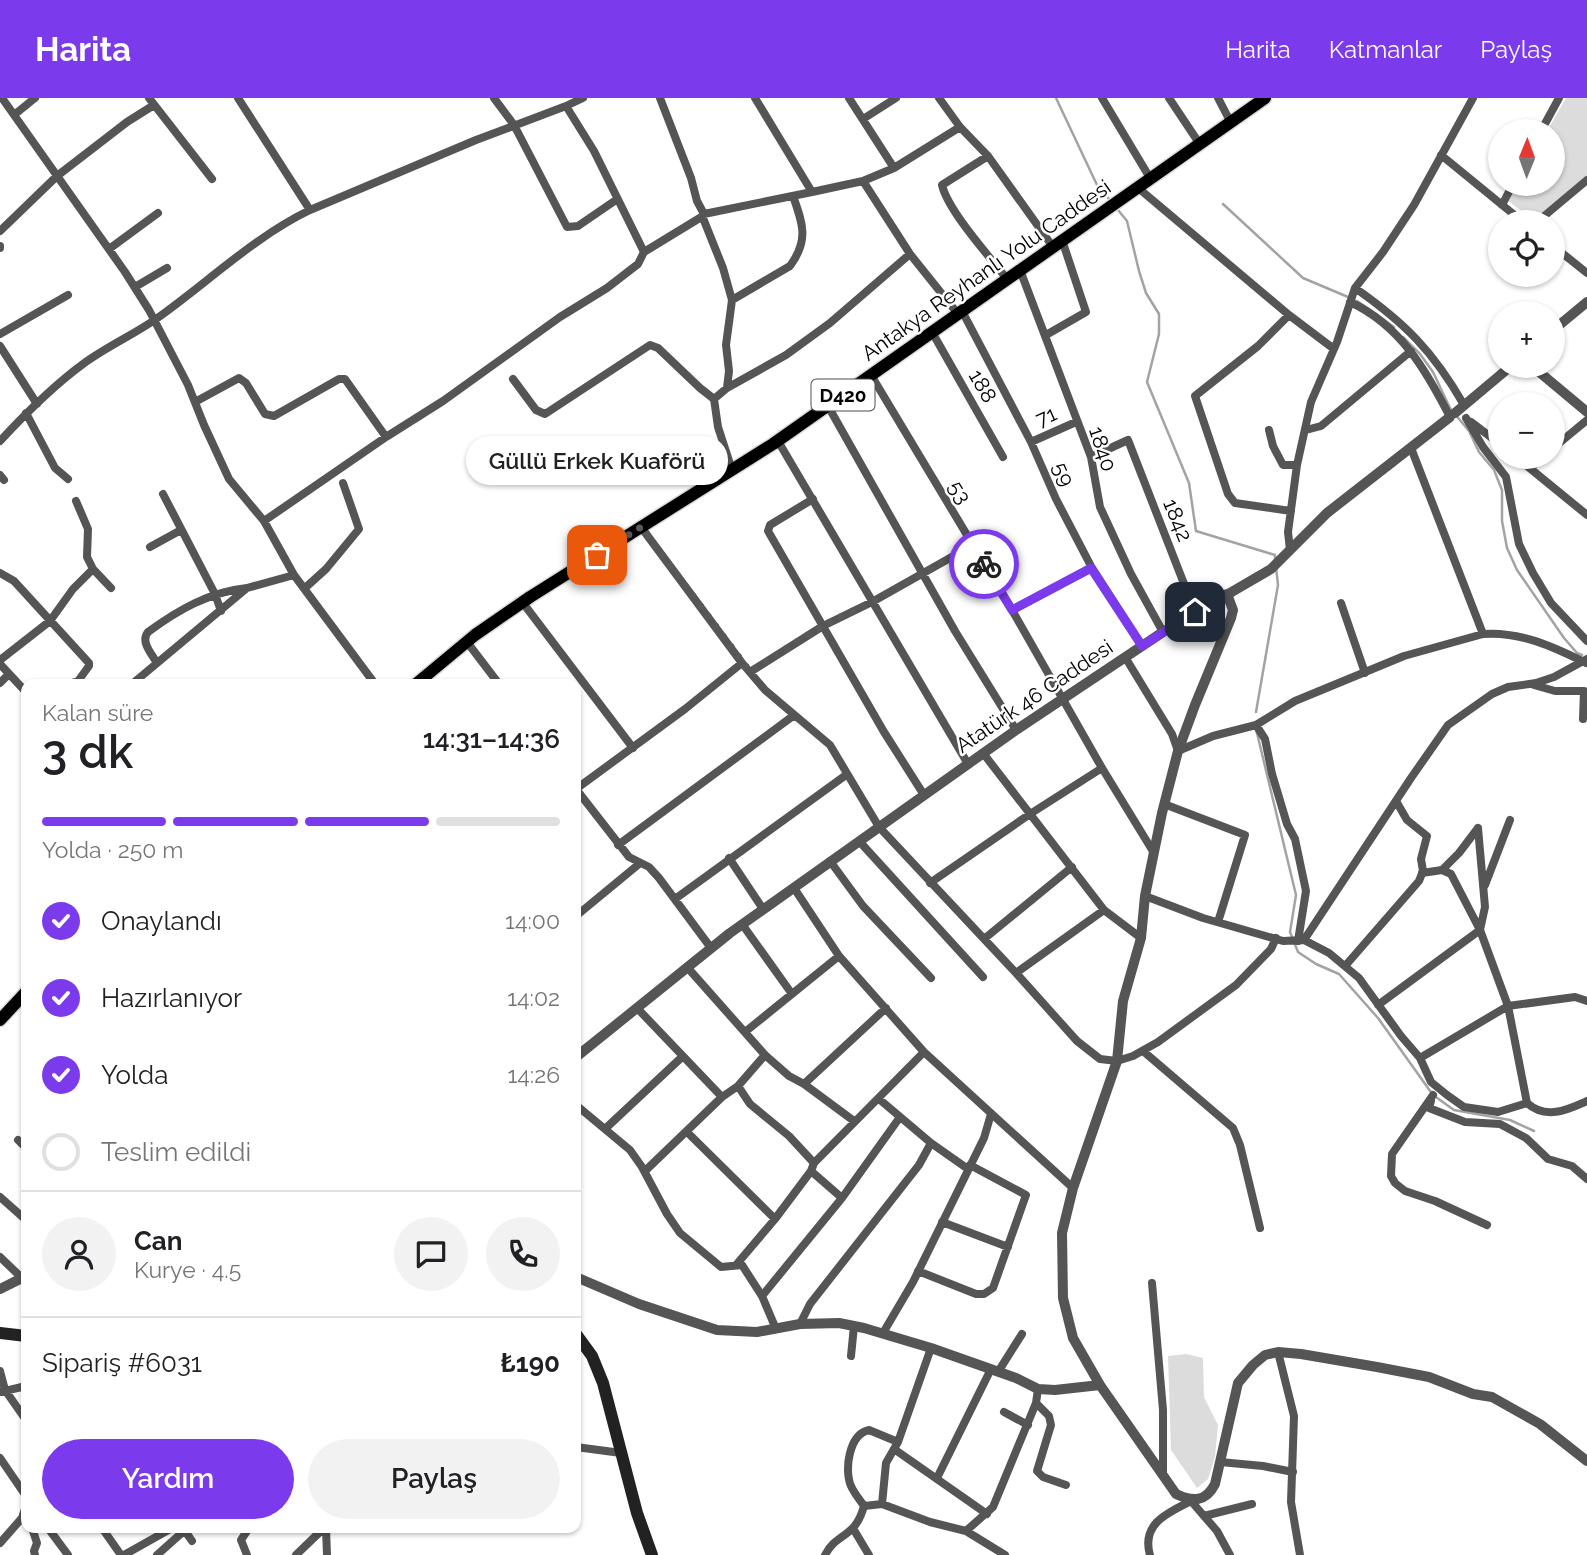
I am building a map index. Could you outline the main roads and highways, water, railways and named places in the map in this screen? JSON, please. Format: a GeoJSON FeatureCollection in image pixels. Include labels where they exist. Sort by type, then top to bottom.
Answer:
{"type":"FeatureCollection","features":[{"type":"Feature","properties":{"kind":"main road","name":"Antakya Reyhanlı Yolu Caddesi"},"geometry":{"type":"LineString","coordinates":[[422,679],[467,642],[523,603],[778,441],[1265,98]]}},
{"type":"Feature","properties":{"kind":"main road"},"geometry":{"type":"LineString","coordinates":[[0,1020],[21,997]]}},
{"type":"Feature","properties":{"kind":"main road"},"geometry":{"type":"LineString","coordinates":[[0,1333],[21,1335]]}},
{"type":"Feature","properties":{"kind":"main road"},"geometry":{"type":"LineString","coordinates":[[581,1341],[592,1356],[603,1383],[652,1555]]}},
{"type":"Feature","properties":{"kind":"waterway"},"geometry":{"type":"LineString","coordinates":[[1056,98],[1097,185],[1109,199]]}},
{"type":"Feature","properties":{"kind":"waterway"},"geometry":{"type":"LineString","coordinates":[[1223,204],[1303,278],[1348,297]]}},
{"type":"Feature","properties":{"kind":"waterway"},"geometry":{"type":"LineString","coordinates":[[1118,210],[1127,221],[1146,293],[1159,314],[1159,334],[1147,382],[1189,483],[1196,531],[1275,555],[1275,561]]}},
{"type":"Feature","properties":{"kind":"waterway"},"geometry":{"type":"LineString","coordinates":[[1357,301],[1394,327]]}},
{"type":"Feature","properties":{"kind":"waterway"},"geometry":{"type":"LineString","coordinates":[[1403,337],[1433,372],[1450,408],[1469,431],[1479,452],[1494,470],[1502,490],[1502,521],[1507,548],[1517,570],[1564,638],[1582,655]]}},
{"type":"Feature","properties":{"kind":"waterway"},"geometry":{"type":"LineString","coordinates":[[1256,712],[1278,585],[1276,567]]}},
{"type":"Feature","properties":{"kind":"waterway"},"geometry":{"type":"LineString","coordinates":[[1256,729],[1296,895],[1290,932],[1298,952],[1339,974],[1378,1018],[1433,1095],[1454,1110],[1510,1120],[1534,1131]]}},
{"type":"Feature","properties":{"kind":"place","name":"Güllü Erkek Kuaförü"},"geometry":{"type":"Point","coordinates":[597,555]}}]}
